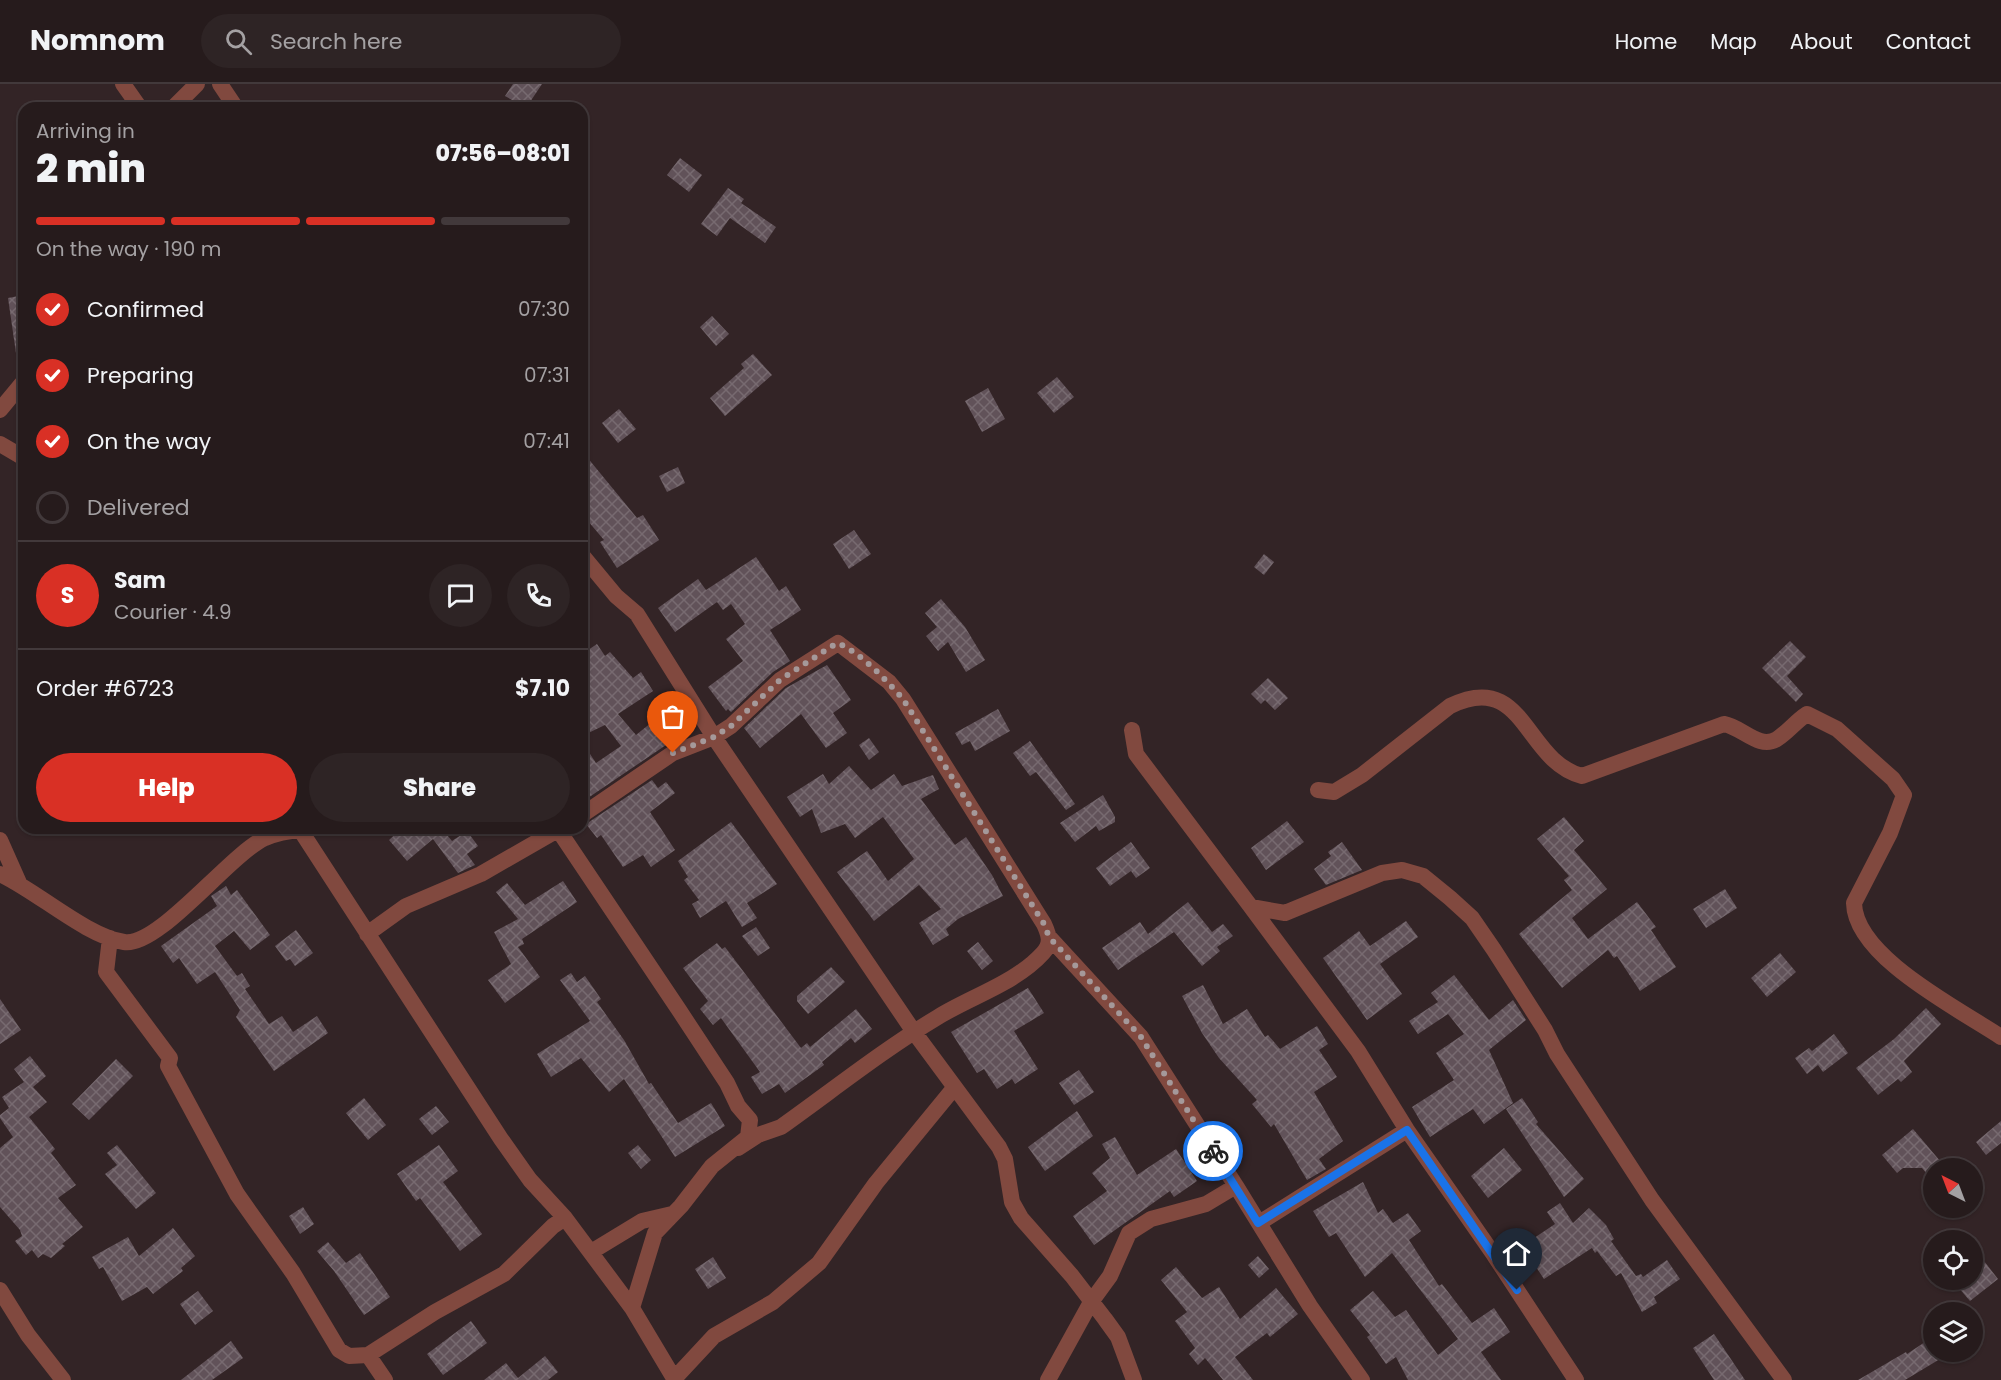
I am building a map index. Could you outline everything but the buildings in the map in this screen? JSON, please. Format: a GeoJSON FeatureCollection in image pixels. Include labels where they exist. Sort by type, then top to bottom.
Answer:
{"type":"FeatureCollection","features":[{"type":"Feature","properties":{"kind":"street"},"geometry":{"type":"LineString","coordinates":[[123,84],[136,102]]}},
{"type":"Feature","properties":{"kind":"street"},"geometry":{"type":"LineString","coordinates":[[179,102],[197,84]]}},
{"type":"Feature","properties":{"kind":"street"},"geometry":{"type":"LineString","coordinates":[[220,84],[232,102]]}},
{"type":"Feature","properties":{"kind":"street"},"geometry":{"type":"LineString","coordinates":[[0,410],[18,388]]}},
{"type":"Feature","properties":{"kind":"street"},"geometry":{"type":"LineString","coordinates":[[0,444],[18,454]]}},
{"type":"Feature","properties":{"kind":"street"},"geometry":{"type":"LineString","coordinates":[[588,562],[616,596],[637,614],[714,737],[914,1032],[1002,1153],[1012,1202],[1021,1218],[1072,1276],[1118,1337],[1134,1380]]}},
{"type":"Feature","properties":{"kind":"street"},"geometry":{"type":"LineString","coordinates":[[588,811],[673,753],[714,737],[731,726],[780,680],[832,646],[838,643],[843,645],[889,682],[903,699],[1044,924],[1049,937],[1141,1037],[1310,1306],[1362,1380]]}},
{"type":"Feature","properties":{"kind":"street"},"geometry":{"type":"LineString","coordinates":[[1318,790],[1334,792],[1362,775],[1450,706],[1466,699],[1485,696],[1509,706],[1548,755],[1568,772],[1582,776],[1724,724],[1734,726],[1760,742],[1768,742],[1777,739],[1807,714],[1837,729],[1893,779],[1904,795],[1890,833],[1854,903],[1855,916],[1861,929],[1878,951],[1902,972],[2001,1037]]}},
{"type":"Feature","properties":{"kind":"street"},"geometry":{"type":"LineString","coordinates":[[1132,730],[1136,754],[1358,1051],[1407,1130],[1494,1255],[1574,1379]]}},
{"type":"Feature","properties":{"kind":"street"},"geometry":{"type":"LineString","coordinates":[[0,874],[110,938],[125,943],[145,939],[246,850],[276,834]]}},
{"type":"Feature","properties":{"kind":"street"},"geometry":{"type":"LineString","coordinates":[[303,834],[524,1172],[566,1218],[632,1308],[674,1379],[714,1336],[773,1302],[819,1263],[839,1239],[870,1191],[954,1088]]}},
{"type":"Feature","properties":{"kind":"street"},"geometry":{"type":"LineString","coordinates":[[367,934],[406,906],[464,882],[550,834]]}},
{"type":"Feature","properties":{"kind":"street"},"geometry":{"type":"LineString","coordinates":[[562,834],[727,1083],[738,1106],[750,1120],[748,1137],[738,1148]]}},
{"type":"Feature","properties":{"kind":"street"},"geometry":{"type":"LineString","coordinates":[[0,840],[20,885]]}},
{"type":"Feature","properties":{"kind":"street"},"geometry":{"type":"LineString","coordinates":[[1251,907],[1285,913],[1382,873],[1402,870],[1422,876],[1450,898],[1472,918],[1652,1200],[1784,1380]]}},
{"type":"Feature","properties":{"kind":"street"},"geometry":{"type":"LineString","coordinates":[[632,1308],[655,1233],[712,1166],[758,1135],[781,1127],[914,1032],[1012,977],[1041,955],[1048,945],[1049,937]]}},
{"type":"Feature","properties":{"kind":"street"},"geometry":{"type":"LineString","coordinates":[[110,938],[106,972],[170,1058],[168,1066],[179,1089],[237,1194],[293,1273],[339,1350],[350,1356],[368,1355],[435,1312],[504,1274],[553,1226],[566,1218]]}},
{"type":"Feature","properties":{"kind":"street"},"geometry":{"type":"LineString","coordinates":[[1258,1223],[1407,1130]]}},
{"type":"Feature","properties":{"kind":"street"},"geometry":{"type":"LineString","coordinates":[[1048,1380],[1091,1302],[1110,1276],[1129,1233],[1151,1219],[1206,1204],[1236,1186]]}},
{"type":"Feature","properties":{"kind":"street"},"geometry":{"type":"LineString","coordinates":[[591,1252],[642,1221],[673,1213]]}},
{"type":"Feature","properties":{"kind":"street"},"geometry":{"type":"LineString","coordinates":[[0,1290],[28,1335],[63,1380]]}},
{"type":"Feature","properties":{"kind":"street"},"geometry":{"type":"LineString","coordinates":[[368,1355],[385,1380]]}},
{"type":"Feature","properties":{"kind":"way so far"},"geometry":{"type":"LineString","coordinates":[[673,753],[714,737],[731,726],[780,680],[832,646],[838,643],[843,645],[889,682],[903,699],[984,826],[1044,924],[1049,937],[1141,1037],[1213,1151]]}},
{"type":"Feature","properties":{"kind":"route"},"geometry":{"type":"LineString","coordinates":[[1213,1151],[1258,1223],[1407,1130],[1517,1290]]}}]}
